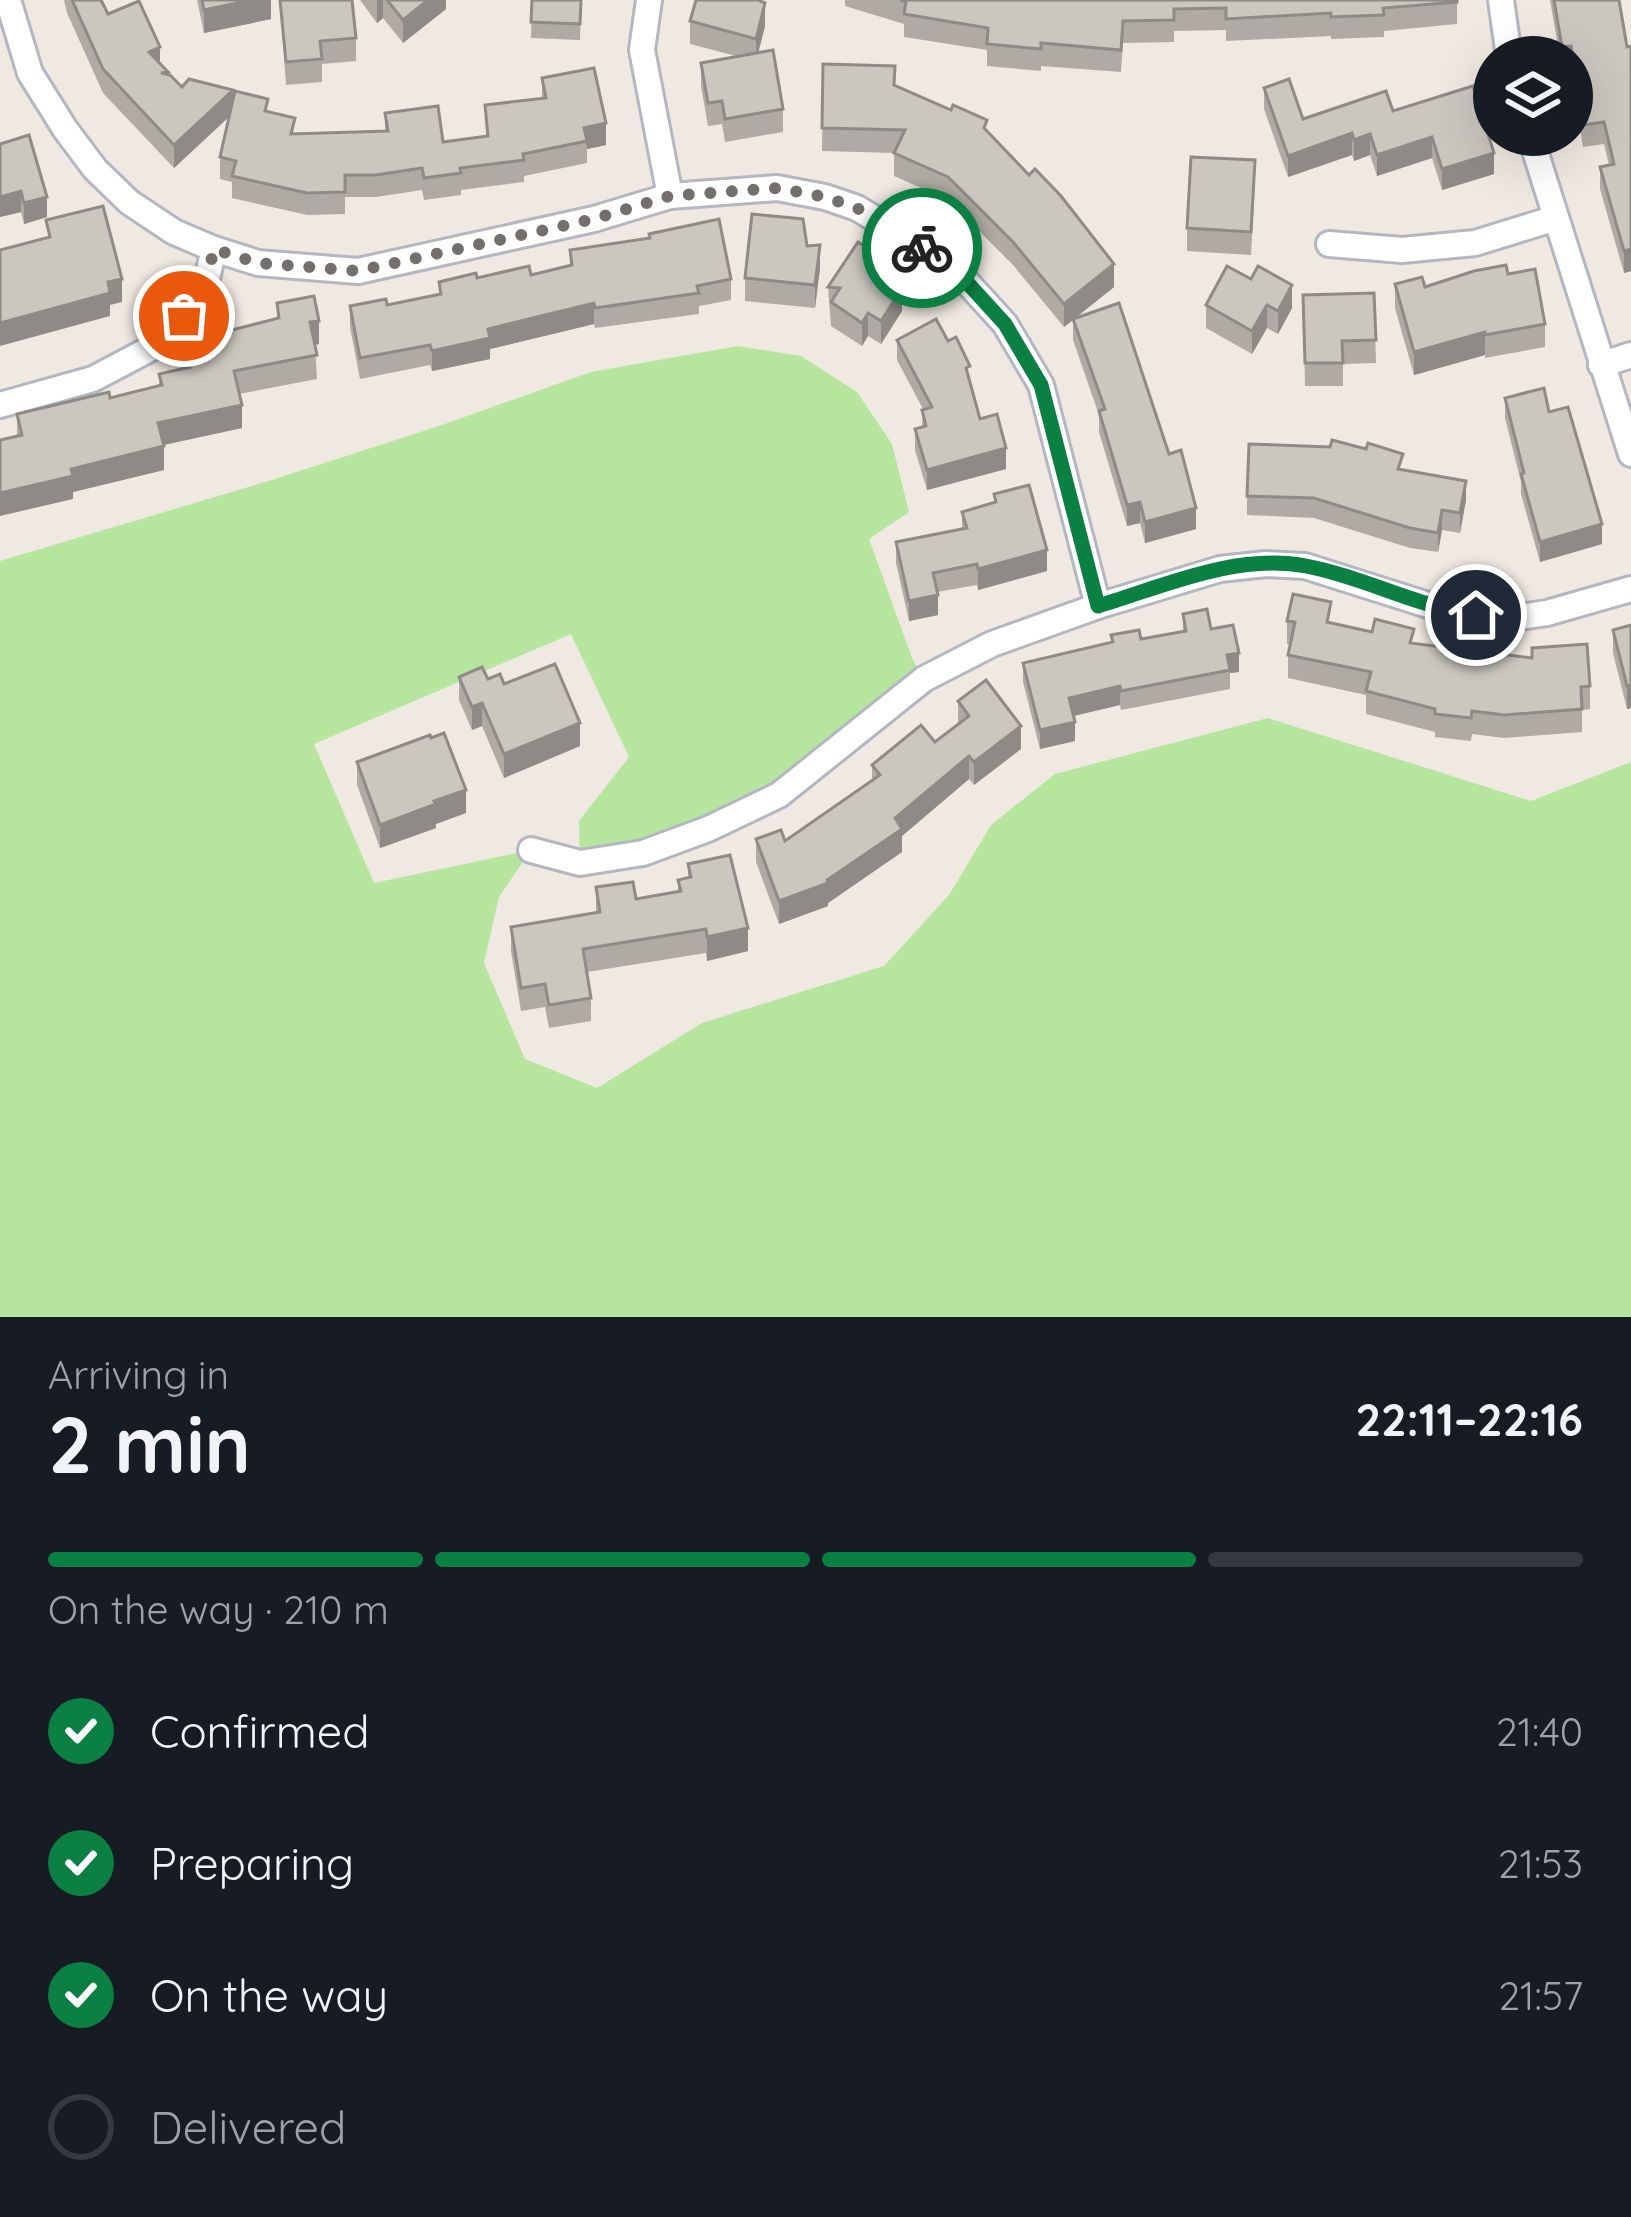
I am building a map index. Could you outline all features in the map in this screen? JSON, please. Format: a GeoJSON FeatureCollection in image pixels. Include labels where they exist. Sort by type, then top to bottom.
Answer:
{"type":"FeatureCollection","features":[{"type":"Feature","properties":{"kind":"street"},"geometry":{"type":"LineString","coordinates":[[8,0],[30,73],[95,170],[129,202],[174,232],[258,263],[358,271],[594,219],[670,196],[777,188],[857,208],[963,278],[1005,324],[1041,385],[1098,606]]}},
{"type":"Feature","properties":{"kind":"street"},"geometry":{"type":"LineString","coordinates":[[649,0],[641,50],[670,196]]}},
{"type":"Feature","properties":{"kind":"street"},"geometry":{"type":"LineString","coordinates":[[1501,0],[1506,36]]}},
{"type":"Feature","properties":{"kind":"street"},"geometry":{"type":"LineString","coordinates":[[1537,156],[1631,454]]}},
{"type":"Feature","properties":{"kind":"street"},"geometry":{"type":"LineString","coordinates":[[1330,244],[1402,250],[1475,243],[1556,218]]}},
{"type":"Feature","properties":{"kind":"street"},"geometry":{"type":"LineString","coordinates":[[0,405],[93,379],[165,341],[204,291],[214,249]]}},
{"type":"Feature","properties":{"kind":"street"},"geometry":{"type":"LineString","coordinates":[[1601,364],[1631,355]]}},
{"type":"Feature","properties":{"kind":"street"},"geometry":{"type":"LineString","coordinates":[[531,850],[580,863],[643,853],[708,830],[778,795],[924,679],[992,644],[1220,568],[1305,566],[1447,611],[1505,619],[1547,614],[1631,589]]}},
{"type":"Feature","properties":{"kind":"green space"},"geometry":{"type":"Polygon","coordinates":[[[738,346],[801,356],[857,392],[892,444],[909,512],[869,539],[924,679],[779,795],[580,863],[579,821],[629,757],[571,634],[314,744],[374,883],[531,850],[499,897],[484,963],[525,1059],[597,1088],[702,1023],[884,966],[949,895],[991,825],[1055,774],[1268,718],[1531,801],[1631,762],[1631,1317],[0,1317],[0,561],[275,479],[591,372],[738,346]]]}},
{"type":"Feature","properties":{"kind":"building"},"geometry":{"type":"Polygon","coordinates":[[[72,0],[101,0],[108,14],[139,1],[160,47],[149,52],[168,72],[161,73],[182,87],[189,79],[233,90],[174,145],[103,69],[72,0]]]}},
{"type":"Feature","properties":{"kind":"building"},"geometry":{"type":"Polygon","coordinates":[[[202,0],[251,0],[204,10],[202,0]]]}},
{"type":"Feature","properties":{"kind":"building"},"geometry":{"type":"Polygon","coordinates":[[[280,0],[352,0],[356,38],[320,41],[322,59],[286,62],[280,0]]]}},
{"type":"Feature","properties":{"kind":"building"},"geometry":{"type":"Polygon","coordinates":[[[387,0],[428,0],[403,20],[387,0]]]}},
{"type":"Feature","properties":{"kind":"building"},"geometry":{"type":"Polygon","coordinates":[[[532,0],[581,0],[580,24],[531,22],[532,0]]]}},
{"type":"Feature","properties":{"kind":"building"},"geometry":{"type":"Polygon","coordinates":[[[696,0],[765,3],[756,39],[690,21],[696,0]]]}},
{"type":"Feature","properties":{"kind":"building"},"geometry":{"type":"Polygon","coordinates":[[[900,0],[1457,2],[1383,8],[1384,15],[1331,17],[1331,13],[1226,19],[1226,8],[1174,9],[1174,20],[1123,21],[1121,50],[987,44],[988,28],[904,14],[906,2],[900,0]]]}},
{"type":"Feature","properties":{"kind":"building"},"geometry":{"type":"Polygon","coordinates":[[[1554,0],[1619,0],[1627,47],[1631,46],[1631,249],[1624,251],[1600,167],[1614,164],[1604,122],[1593,124],[1593,36],[1560,36],[1554,0]]]}},
{"type":"Feature","properties":{"kind":"building"},"geometry":{"type":"Polygon","coordinates":[[[773,50],[783,109],[725,119],[722,101],[708,103],[701,63],[773,50]]]}},
{"type":"Feature","properties":{"kind":"building"},"geometry":{"type":"Polygon","coordinates":[[[823,64],[895,66],[894,85],[987,120],[984,128],[1029,175],[1035,169],[1061,196],[1114,264],[1064,304],[1013,242],[948,177],[894,153],[905,130],[822,128],[823,64]]]}},
{"type":"Feature","properties":{"kind":"building"},"geometry":{"type":"Polygon","coordinates":[[[594,68],[606,123],[584,128],[587,141],[523,154],[524,160],[424,178],[422,168],[345,175],[345,192],[307,193],[232,176],[236,161],[220,157],[235,91],[268,99],[265,111],[295,118],[291,134],[388,131],[385,113],[438,106],[443,142],[488,136],[485,105],[546,98],[542,78],[594,68]]]}},
{"type":"Feature","properties":{"kind":"building"},"geometry":{"type":"Polygon","coordinates":[[[1289,79],[1303,119],[1386,91],[1393,111],[1473,86],[1473,156],[1484,156],[1442,169],[1432,137],[1377,155],[1370,134],[1354,140],[1352,133],[1288,156],[1264,88],[1289,79]]]}},
{"type":"Feature","properties":{"kind":"building"},"geometry":{"type":"Polygon","coordinates":[[[29,135],[47,197],[24,203],[21,191],[0,197],[0,144],[29,135]]]}},
{"type":"Feature","properties":{"kind":"building"},"geometry":{"type":"Polygon","coordinates":[[[1191,157],[1255,160],[1251,232],[1187,228],[1191,157]]]}},
{"type":"Feature","properties":{"kind":"building"},"geometry":{"type":"Polygon","coordinates":[[[103,206],[122,279],[108,282],[110,293],[0,323],[0,250],[50,237],[46,220],[103,206]]]}},
{"type":"Feature","properties":{"kind":"building"},"geometry":{"type":"Polygon","coordinates":[[[752,214],[803,219],[807,246],[820,245],[815,285],[745,278],[752,214]]]}},
{"type":"Feature","properties":{"kind":"building"},"geometry":{"type":"Polygon","coordinates":[[[719,219],[731,279],[697,286],[699,293],[595,308],[594,303],[488,329],[490,338],[432,351],[430,345],[360,358],[350,306],[386,299],[387,305],[441,294],[439,282],[476,273],[477,278],[529,266],[531,275],[572,265],[570,250],[650,238],[649,234],[719,219]]]}},
{"type":"Feature","properties":{"kind":"building"},"geometry":{"type":"Polygon","coordinates":[[[858,242],[888,261],[879,274],[902,288],[881,321],[868,313],[862,323],[831,302],[840,288],[828,287],[858,242]]]}},
{"type":"Feature","properties":{"kind":"building"},"geometry":{"type":"Polygon","coordinates":[[[1506,265],[1508,274],[1535,269],[1545,324],[1485,332],[1414,352],[1395,284],[1422,277],[1425,287],[1506,265]]]}},
{"type":"Feature","properties":{"kind":"building"},"geometry":{"type":"Polygon","coordinates":[[[1227,266],[1251,279],[1258,266],[1292,285],[1278,311],[1267,305],[1252,331],[1206,305],[1227,266]]]}},
{"type":"Feature","properties":{"kind":"building"},"geometry":{"type":"Polygon","coordinates":[[[1374,293],[1376,340],[1342,341],[1343,363],[1305,363],[1303,295],[1374,293]]]}},
{"type":"Feature","properties":{"kind":"building"},"geometry":{"type":"Polygon","coordinates":[[[314,296],[319,321],[310,322],[317,355],[234,371],[242,405],[158,423],[164,446],[71,469],[73,476],[0,493],[0,440],[22,435],[17,414],[162,385],[159,374],[190,367],[185,342],[279,318],[277,303],[314,296]]]}},
{"type":"Feature","properties":{"kind":"building"},"geometry":{"type":"Polygon","coordinates":[[[1119,303],[1169,454],[1181,450],[1196,508],[1145,522],[1140,502],[1127,505],[1099,411],[1105,409],[1073,319],[1119,303]]]}},
{"type":"Feature","properties":{"kind":"building"},"geometry":{"type":"Polygon","coordinates":[[[936,319],[948,341],[956,337],[970,366],[966,368],[980,419],[997,414],[1006,448],[927,470],[915,429],[926,426],[922,410],[932,407],[897,340],[936,319]]]}},
{"type":"Feature","properties":{"kind":"building"},"geometry":{"type":"Polygon","coordinates":[[[1544,388],[1549,412],[1568,407],[1602,524],[1540,542],[1505,398],[1544,388]]]}},
{"type":"Feature","properties":{"kind":"building"},"geometry":{"type":"Polygon","coordinates":[[[1332,440],[1366,449],[1368,443],[1403,454],[1398,469],[1466,481],[1460,513],[1442,510],[1438,533],[1314,498],[1247,496],[1249,444],[1330,447],[1332,440]]]}},
{"type":"Feature","properties":{"kind":"building"},"geometry":{"type":"Polygon","coordinates":[[[1029,485],[1047,550],[978,569],[977,564],[933,573],[938,595],[909,601],[896,542],[967,528],[962,512],[996,502],[994,494],[1029,485]]]}},
{"type":"Feature","properties":{"kind":"building"},"geometry":{"type":"Polygon","coordinates":[[[1293,594],[1331,602],[1327,622],[1372,632],[1375,619],[1414,629],[1410,643],[1532,658],[1532,648],[1587,644],[1590,686],[1581,687],[1582,709],[1504,715],[1472,711],[1471,718],[1435,714],[1435,709],[1366,691],[1371,672],[1288,655],[1295,622],[1287,621],[1293,594]]]}},
{"type":"Feature","properties":{"kind":"building"},"geometry":{"type":"Polygon","coordinates":[[[1207,609],[1211,629],[1233,625],[1239,653],[1227,655],[1230,670],[1069,698],[1075,722],[1040,730],[1023,663],[1113,642],[1111,635],[1139,630],[1141,639],[1186,631],[1183,614],[1207,609]]]}},
{"type":"Feature","properties":{"kind":"building"},"geometry":{"type":"Polygon","coordinates":[[[1631,625],[1631,685],[1627,686],[1613,630],[1631,625]]]}},
{"type":"Feature","properties":{"kind":"building"},"geometry":{"type":"Polygon","coordinates":[[[555,664],[580,723],[504,754],[482,703],[472,707],[459,677],[482,667],[488,679],[500,674],[504,684],[555,664]]]}},
{"type":"Feature","properties":{"kind":"building"},"geometry":{"type":"Polygon","coordinates":[[[986,680],[1021,726],[974,762],[969,756],[895,818],[902,829],[828,883],[779,901],[756,839],[781,830],[785,841],[880,775],[872,765],[921,725],[935,742],[969,716],[958,701],[986,680]]]}},
{"type":"Feature","properties":{"kind":"building"},"geometry":{"type":"Polygon","coordinates":[[[444,733],[466,790],[380,825],[357,762],[444,733]]]}},
{"type":"Feature","properties":{"kind":"building"},"geometry":{"type":"Polygon","coordinates":[[[730,855],[748,928],[707,937],[706,929],[583,949],[591,998],[549,1005],[545,984],[521,988],[511,927],[600,912],[596,887],[633,882],[636,899],[681,891],[678,880],[691,877],[688,864],[730,855]]]}},
{"type":"Feature","properties":{"kind":"way so far"},"geometry":{"type":"LineString","coordinates":[[184,316],[204,291],[214,249],[258,263],[358,271],[594,219],[670,196],[777,188],[825,197],[857,208],[922,248]]}},
{"type":"Feature","properties":{"kind":"route"},"geometry":{"type":"LineString","coordinates":[[922,248],[963,278],[1005,324],[1041,385],[1098,606],[1220,568],[1266,564],[1305,566],[1447,611],[1476,615]]}}]}
